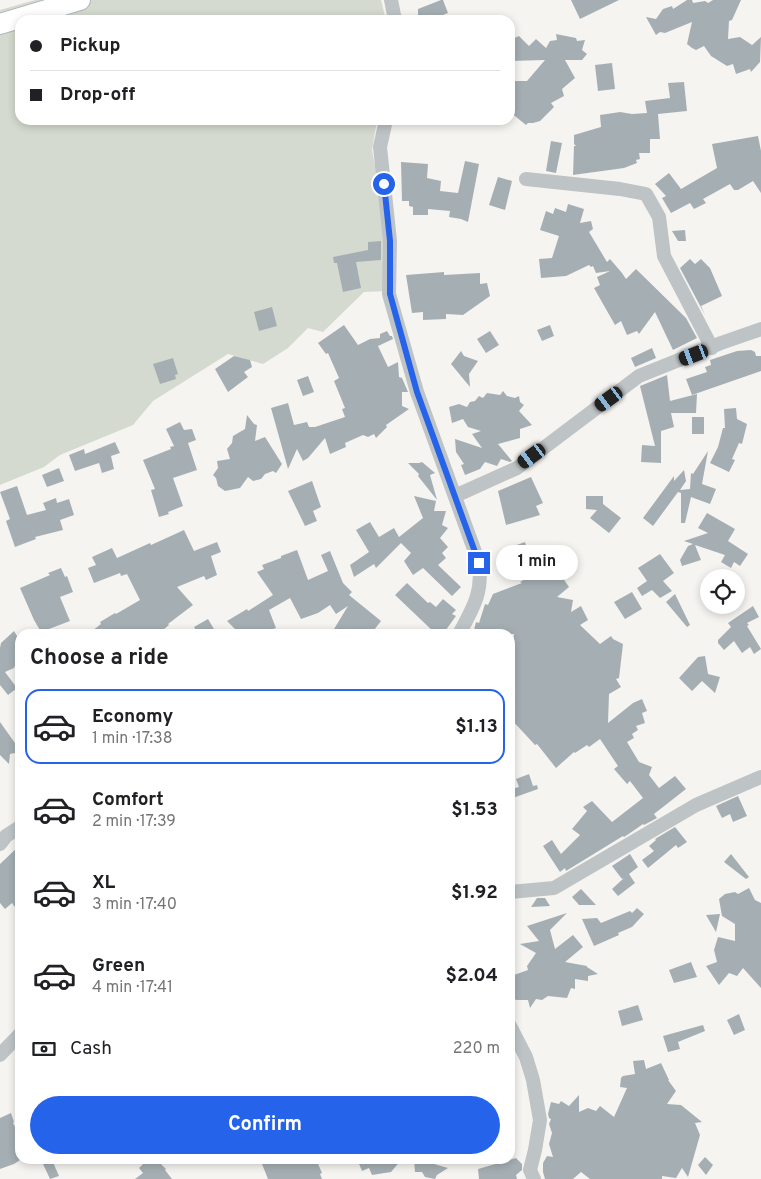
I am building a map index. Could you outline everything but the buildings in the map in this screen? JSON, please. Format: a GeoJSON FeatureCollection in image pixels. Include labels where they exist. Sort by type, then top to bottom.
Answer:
{"type":"FeatureCollection","features":[{"type":"Feature","properties":{"kind":"main road"},"geometry":{"type":"LineString","coordinates":[[30,15],[80,0]]}},
{"type":"Feature","properties":{"kind":"main road"},"geometry":{"type":"LineString","coordinates":[[0,24],[15,20]]}},
{"type":"Feature","properties":{"kind":"street"},"geometry":{"type":"LineString","coordinates":[[391,0],[394,15]]}},
{"type":"Feature","properties":{"kind":"street"},"geometry":{"type":"LineString","coordinates":[[385,125],[380,146],[390,241],[390,294],[417,392],[479,563],[481,580],[477,597],[461,629]]}},
{"type":"Feature","properties":{"kind":"street"},"geometry":{"type":"LineString","coordinates":[[526,179],[620,189],[646,194],[659,217],[664,256],[712,348]]}},
{"type":"Feature","properties":{"kind":"street"},"geometry":{"type":"LineString","coordinates":[[455,496],[517,468],[639,376],[761,330]]}},
{"type":"Feature","properties":{"kind":"street"},"geometry":{"type":"LineString","coordinates":[[515,892],[554,888],[696,805],[761,777]]}},
{"type":"Feature","properties":{"kind":"street"},"geometry":{"type":"LineString","coordinates":[[0,844],[6,836],[15,830]]}},
{"type":"Feature","properties":{"kind":"street"},"geometry":{"type":"LineString","coordinates":[[515,1036],[526,1057],[533,1080],[540,1120],[530,1170],[534,1179]]}},
{"type":"Feature","properties":{"kind":"street"},"geometry":{"type":"LineString","coordinates":[[0,1055],[15,1039]]}},
{"type":"Feature","properties":{"kind":"shaded area"},"geometry":{"type":"Polygon","coordinates":[[[35,0],[381,0],[385,15],[15,15],[15,125],[376,125],[372,150],[388,235],[387,291],[364,292],[323,332],[308,328],[288,348],[263,364],[228,354],[153,401],[133,425],[60,455],[44,467],[0,485],[0,10],[35,0]]]}},
{"type":"Feature","properties":{"kind":"route"},"geometry":{"type":"LineString","coordinates":[[384,184],[390,241],[390,294],[417,392],[479,563]]}}]}
